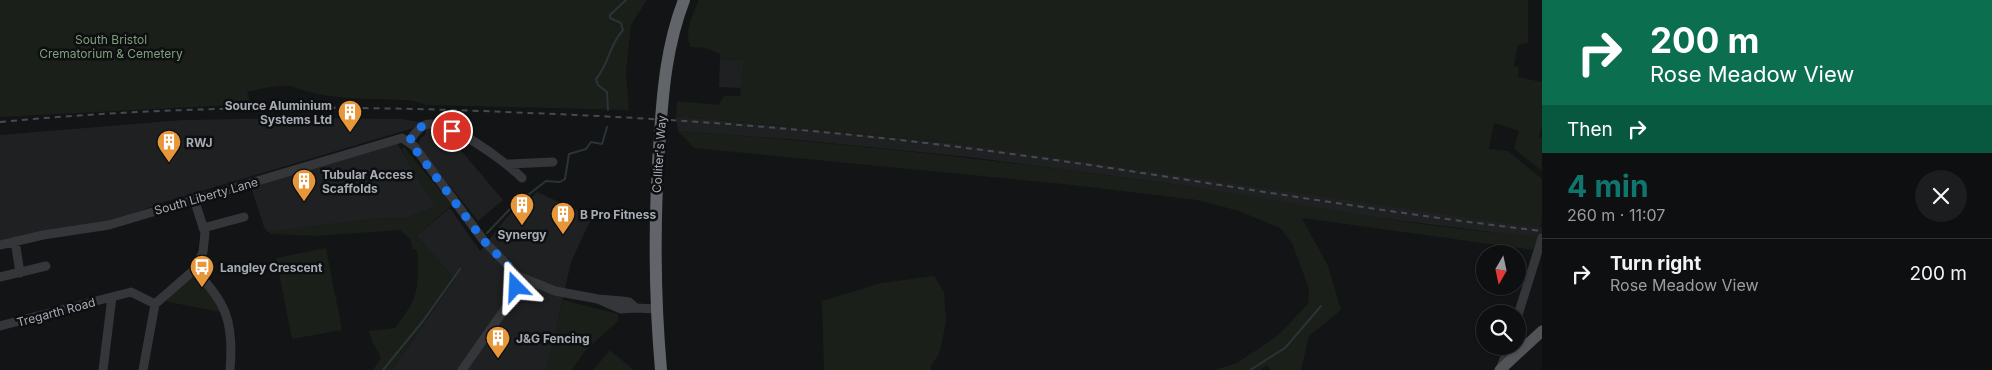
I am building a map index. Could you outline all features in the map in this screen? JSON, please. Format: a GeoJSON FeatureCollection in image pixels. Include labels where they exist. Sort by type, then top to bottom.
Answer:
{"type":"FeatureCollection","features":[{"type":"Feature","properties":{"kind":"highway","name":"Colliter's Way"},"geometry":{"type":"LineString","coordinates":[[661,370],[654,243],[668,51],[684,0]]}},
{"type":"Feature","properties":{"kind":"main road"},"geometry":{"type":"LineString","coordinates":[[1500,370],[1542,331]]}},
{"type":"Feature","properties":{"kind":"street"},"geometry":{"type":"LineString","coordinates":[[522,178],[509,164],[476,143],[442,127],[427,124],[422,126],[409,141],[484,241],[518,276],[555,290],[598,300],[629,302],[636,308],[657,309]]}},
{"type":"Feature","properties":{"kind":"street","name":"South Liberty Lane"},"geometry":{"type":"LineString","coordinates":[[0,246],[15,241],[109,226],[402,138],[409,141]]}},
{"type":"Feature","properties":{"kind":"street"},"geometry":{"type":"LineString","coordinates":[[509,164],[552,162]]}},
{"type":"Feature","properties":{"kind":"street"},"geometry":{"type":"LineString","coordinates":[[143,370],[155,304],[194,270],[203,252],[205,243],[203,228],[194,199]]}},
{"type":"Feature","properties":{"kind":"street"},"geometry":{"type":"LineString","coordinates":[[203,228],[244,217]]}},
{"type":"Feature","properties":{"kind":"street"},"geometry":{"type":"LineString","coordinates":[[1521,305],[1542,238]]}},
{"type":"Feature","properties":{"kind":"street"},"geometry":{"type":"LineString","coordinates":[[15,241],[20,273]]}},
{"type":"Feature","properties":{"kind":"street"},"geometry":{"type":"LineString","coordinates":[[0,277],[46,266]]}},
{"type":"Feature","properties":{"kind":"street"},"geometry":{"type":"LineString","coordinates":[[194,270],[210,285],[226,310],[231,338],[230,370]]}},
{"type":"Feature","properties":{"kind":"street"},"geometry":{"type":"LineString","coordinates":[[462,370],[514,296],[518,276]]}},
{"type":"Feature","properties":{"kind":"street","name":"Tregarth Road"},"geometry":{"type":"LineString","coordinates":[[0,326],[134,293],[155,304]]}},
{"type":"Feature","properties":{"kind":"street","name":"Tregarth Road"},"geometry":{"type":"LineString","coordinates":[[103,370],[112,297]]}},
{"type":"Feature","properties":{"kind":"street"},"geometry":{"type":"LineString","coordinates":[[1500,370],[1505,355]]}},
{"type":"Feature","properties":{"kind":"shaded area"},"geometry":{"type":"Polygon","coordinates":[[[720,59],[744,60],[742,88],[719,87],[720,59]]]}},
{"type":"Feature","properties":{"kind":"shaded area"},"geometry":{"type":"Polygon","coordinates":[[[676,116],[961,144],[1122,166],[1542,227],[1542,237],[1327,211],[1187,186],[969,157],[799,140],[678,131],[676,116]]]}},
{"type":"Feature","properties":{"kind":"shaded area"},"geometry":{"type":"Polygon","coordinates":[[[402,119],[420,122],[417,127],[161,203],[108,223],[0,241],[0,135],[183,120],[402,119]]]}},
{"type":"Feature","properties":{"kind":"shaded area"},"geometry":{"type":"Polygon","coordinates":[[[426,128],[442,128],[503,200],[478,221],[418,146],[420,139],[426,134],[426,128]]]}},
{"type":"Feature","properties":{"kind":"shaded area"},"geometry":{"type":"Polygon","coordinates":[[[397,143],[436,207],[406,218],[373,219],[268,232],[264,227],[251,187],[397,143]]]}},
{"type":"Feature","properties":{"kind":"shaded area"},"geometry":{"type":"Polygon","coordinates":[[[537,192],[592,217],[571,262],[547,370],[392,370],[455,279],[416,236],[450,208],[480,251],[507,217],[537,192]]]}},
{"type":"Feature","properties":{"kind":"green space","name":"South Bristol Crematorium & Cemetery"},"geometry":{"type":"Polygon","coordinates":[[[0,0],[647,0],[631,25],[626,72],[629,110],[425,105],[406,100],[330,96],[283,86],[247,92],[251,104],[0,117],[0,0]]]}},
{"type":"Feature","properties":{"kind":"green space"},"geometry":{"type":"Polygon","coordinates":[[[699,0],[1528,0],[1528,43],[1518,45],[1514,66],[1519,67],[1518,77],[1542,82],[1542,124],[1539,137],[1542,138],[1542,171],[1514,149],[1519,131],[1494,123],[1489,149],[1508,151],[1542,179],[1542,221],[1540,227],[1525,226],[961,144],[676,116],[677,101],[718,105],[724,96],[740,96],[744,60],[720,59],[720,54],[706,48],[691,47],[688,29],[699,0]]]}},
{"type":"Feature","properties":{"kind":"green space"},"geometry":{"type":"Polygon","coordinates":[[[678,131],[869,147],[995,161],[1185,186],[1405,222],[1494,233],[1539,236],[1533,250],[1526,249],[1526,245],[1497,245],[1302,218],[1328,266],[1341,310],[1309,336],[1301,370],[1270,370],[1267,365],[1260,370],[1214,370],[1237,363],[1277,336],[1308,304],[1309,289],[1292,243],[1280,228],[1239,211],[1197,200],[1063,184],[694,148],[678,131]]]}},
{"type":"Feature","properties":{"kind":"green space"},"geometry":{"type":"Polygon","coordinates":[[[403,146],[452,205],[416,236],[455,279],[392,370],[373,370],[381,358],[369,331],[395,328],[409,308],[416,292],[418,275],[417,250],[413,249],[410,239],[400,230],[317,236],[270,234],[270,231],[373,219],[406,218],[435,207],[402,150],[403,146]]]}},
{"type":"Feature","properties":{"kind":"green space"},"geometry":{"type":"Polygon","coordinates":[[[326,248],[342,330],[292,339],[276,258],[326,248]]]}},
{"type":"Feature","properties":{"kind":"green space"},"geometry":{"type":"Polygon","coordinates":[[[194,276],[206,287],[221,312],[163,301],[194,276]]]}},
{"type":"Feature","properties":{"kind":"green space"},"geometry":{"type":"Polygon","coordinates":[[[934,276],[944,292],[946,321],[940,352],[931,366],[931,370],[824,370],[822,301],[881,283],[934,276]]]}},
{"type":"Feature","properties":{"kind":"green space"},"geometry":{"type":"Polygon","coordinates":[[[563,300],[618,314],[618,321],[585,351],[572,370],[546,370],[563,300]]]}},
{"type":"Feature","properties":{"kind":"green space"},"geometry":{"type":"Polygon","coordinates":[[[610,350],[634,370],[593,370],[610,350]]]}},
{"type":"Feature","properties":{"kind":"waterway"},"geometry":{"type":"LineString","coordinates":[[608,110],[607,92],[598,85],[596,79],[623,30],[621,23],[610,18],[610,15],[626,0]]}},
{"type":"Feature","properties":{"kind":"waterway"},"geometry":{"type":"LineString","coordinates":[[487,233],[510,209],[546,181],[560,182],[565,179],[569,154],[586,149],[591,142],[602,144],[607,127]]}},
{"type":"Feature","properties":{"kind":"waterway"},"geometry":{"type":"LineString","coordinates":[[383,370],[423,321],[460,269]]}},
{"type":"Feature","properties":{"kind":"waterway"},"geometry":{"type":"LineString","coordinates":[[1250,370],[1285,348],[1321,306]]}},
{"type":"Feature","properties":{"kind":"railway"},"geometry":{"type":"LineString","coordinates":[[0,122],[132,112],[331,108],[463,110],[724,124],[821,132],[995,152],[1386,210],[1542,231]]}},
{"type":"Feature","properties":{"kind":"place","name":"Source Aluminium Systems Ltd"},"geometry":{"type":"Point","coordinates":[350,133]}},
{"type":"Feature","properties":{"kind":"place","name":"RWJ"},"geometry":{"type":"Point","coordinates":[169,163]}},
{"type":"Feature","properties":{"kind":"place","name":"Tubular Access Scaffolds"},"geometry":{"type":"Point","coordinates":[304,202]}},
{"type":"Feature","properties":{"kind":"place","name":"Synergy"},"geometry":{"type":"Point","coordinates":[522,226]}},
{"type":"Feature","properties":{"kind":"place","name":"B Pro Fitness"},"geometry":{"type":"Point","coordinates":[563,235]}},
{"type":"Feature","properties":{"kind":"place","name":"Langley Crescent"},"geometry":{"type":"Point","coordinates":[202,288]}},
{"type":"Feature","properties":{"kind":"place","name":"J&G Fencing"},"geometry":{"type":"Point","coordinates":[498,359]}},
{"type":"Feature","properties":{"kind":"route"},"geometry":{"type":"LineString","coordinates":[[452,131],[427,124],[422,126],[409,141],[484,241],[518,276],[516,287]]}}]}
